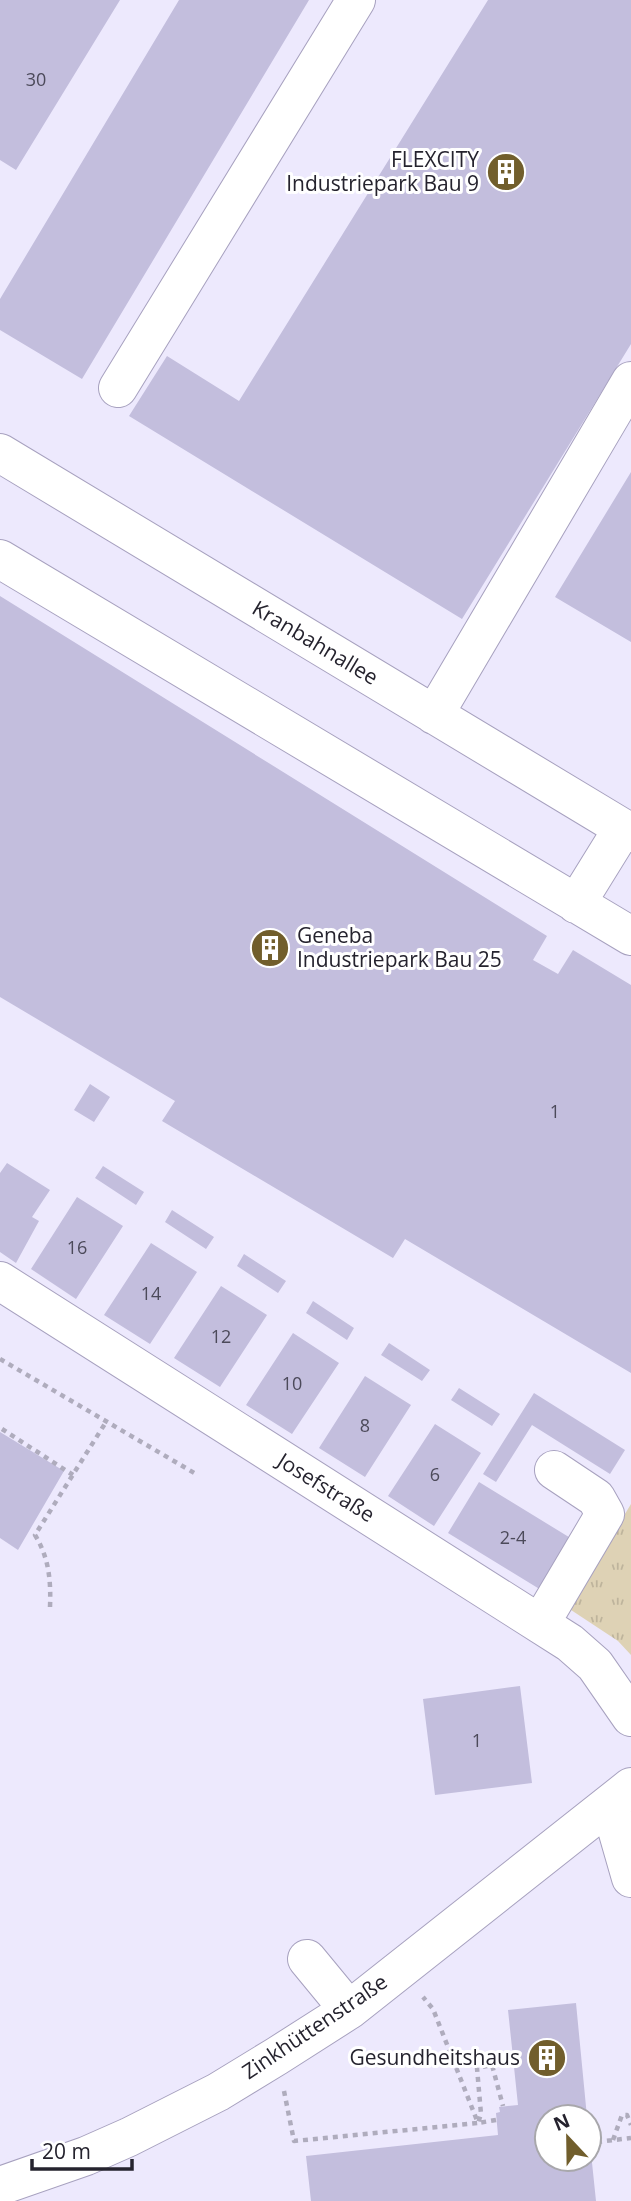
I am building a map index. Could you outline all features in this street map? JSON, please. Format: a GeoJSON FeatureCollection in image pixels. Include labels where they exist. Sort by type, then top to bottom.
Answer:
{"type":"FeatureCollection","features":[{"type":"Feature","properties":{"kind":"street"},"geometry":{"type":"LineString","coordinates":[[118,388],[356,0]]}},
{"type":"Feature","properties":{"kind":"street"},"geometry":{"type":"LineString","coordinates":[[434,715],[631,381]]}},
{"type":"Feature","properties":{"kind":"street","name":"Kranbahnallee"},"geometry":{"type":"LineString","coordinates":[[0,453],[627,831]]}},
{"type":"Feature","properties":{"kind":"street"},"geometry":{"type":"LineString","coordinates":[[0,559],[631,936]]}},
{"type":"Feature","properties":{"kind":"street"},"geometry":{"type":"LineString","coordinates":[[576,904],[627,831]]}},
{"type":"Feature","properties":{"kind":"street","name":"Josefstraße"},"geometry":{"type":"LineString","coordinates":[[0,1281],[570,1643],[595,1664],[631,1717]]}},
{"type":"Feature","properties":{"kind":"street"},"geometry":{"type":"LineString","coordinates":[[540,1624],[605,1514],[596,1498],[554,1469]]}},
{"type":"Feature","properties":{"kind":"street"},"geometry":{"type":"LineString","coordinates":[[620,1809],[631,1878]]}},
{"type":"Feature","properties":{"kind":"street","name":"Zinkhüttenstraße"},"geometry":{"type":"LineString","coordinates":[[0,2186],[86,2156],[218,2092],[349,2010],[400,1969],[620,1809]]}},
{"type":"Feature","properties":{"kind":"street"},"geometry":{"type":"LineString","coordinates":[[307,1959],[349,2010]]}},
{"type":"Feature","properties":{"kind":"path"},"geometry":{"type":"LineString","coordinates":[[0,1359],[196,1474]]}},
{"type":"Feature","properties":{"kind":"path"},"geometry":{"type":"LineString","coordinates":[[50,1607],[48,1564],[35,1535],[106,1422]]}},
{"type":"Feature","properties":{"kind":"path"},"geometry":{"type":"LineString","coordinates":[[2,1429],[73,1475]]}},
{"type":"Feature","properties":{"kind":"path"},"geometry":{"type":"LineString","coordinates":[[400,1969],[433,2009],[478,2123]]}},
{"type":"Feature","properties":{"kind":"path"},"geometry":{"type":"LineString","coordinates":[[277,2056],[295,2141],[496,2120]]}},
{"type":"Feature","properties":{"kind":"path"},"geometry":{"type":"LineString","coordinates":[[478,2123],[481,2114],[477,2068],[492,2066],[503,2106]]}},
{"type":"Feature","properties":{"kind":"path"},"geometry":{"type":"LineString","coordinates":[[613,2140],[622,2115],[627,2115],[631,2125]]}},
{"type":"Feature","properties":{"kind":"path"},"geometry":{"type":"LineString","coordinates":[[603,2141],[631,2138]]}},
{"type":"Feature","properties":{"kind":"green space"},"geometry":{"type":"Polygon","coordinates":[[[631,1504],[631,1655],[618,1641],[568,1608],[631,1504]]]}},
{"type":"Feature","properties":{"kind":"building"},"geometry":{"type":"Polygon","coordinates":[[[0,0],[120,0],[16,170],[0,160],[0,0]]]}},
{"type":"Feature","properties":{"kind":"building"},"geometry":{"type":"Polygon","coordinates":[[[179,0],[309,0],[82,379],[0,330],[0,299],[179,0]]]}},
{"type":"Feature","properties":{"kind":"building","name":"FLEXCITY Industriepark Bau 9"},"geometry":{"type":"Polygon","coordinates":[[[488,0],[631,0],[631,344],[462,619],[129,416],[167,356],[239,401],[488,0]]]}},
{"type":"Feature","properties":{"kind":"building"},"geometry":{"type":"Polygon","coordinates":[[[631,472],[631,642],[555,597],[631,472]]]}},
{"type":"Feature","properties":{"kind":"building","name":"Geneba Industriepark Bau 25"},"geometry":{"type":"Polygon","coordinates":[[[0,596],[547,936],[533,960],[558,974],[573,950],[631,985],[631,1373],[405,1239],[393,1258],[162,1121],[175,1101],[0,997],[0,596]]]}},
{"type":"Feature","properties":{"kind":"building"},"geometry":{"type":"Polygon","coordinates":[[[90,1084],[110,1097],[94,1122],[74,1110],[90,1084]]]}},
{"type":"Feature","properties":{"kind":"building"},"geometry":{"type":"Polygon","coordinates":[[[7,1163],[50,1190],[32,1217],[39,1221],[16,1263],[0,1252],[0,1173],[7,1163]]]}},
{"type":"Feature","properties":{"kind":"building"},"geometry":{"type":"Polygon","coordinates":[[[103,1166],[144,1192],[136,1205],[95,1178],[103,1166]]]}},
{"type":"Feature","properties":{"kind":"building"},"geometry":{"type":"Polygon","coordinates":[[[77,1197],[123,1226],[76,1299],[31,1269],[77,1197]]]}},
{"type":"Feature","properties":{"kind":"building"},"geometry":{"type":"Polygon","coordinates":[[[172,1210],[214,1237],[206,1249],[165,1222],[172,1210]]]}},
{"type":"Feature","properties":{"kind":"building"},"geometry":{"type":"Polygon","coordinates":[[[151,1243],[197,1272],[150,1344],[104,1315],[151,1243]]]}},
{"type":"Feature","properties":{"kind":"building"},"geometry":{"type":"Polygon","coordinates":[[[244,1254],[286,1281],[278,1293],[237,1266],[244,1254]]]}},
{"type":"Feature","properties":{"kind":"building"},"geometry":{"type":"Polygon","coordinates":[[[221,1286],[267,1315],[220,1387],[174,1358],[221,1286]]]}},
{"type":"Feature","properties":{"kind":"building"},"geometry":{"type":"Polygon","coordinates":[[[313,1301],[354,1328],[347,1340],[306,1313],[313,1301]]]}},
{"type":"Feature","properties":{"kind":"building"},"geometry":{"type":"Polygon","coordinates":[[[293,1333],[339,1363],[292,1434],[246,1405],[293,1333]]]}},
{"type":"Feature","properties":{"kind":"building"},"geometry":{"type":"Polygon","coordinates":[[[389,1343],[430,1370],[422,1381],[381,1355],[389,1343]]]}},
{"type":"Feature","properties":{"kind":"building"},"geometry":{"type":"Polygon","coordinates":[[[365,1376],[411,1405],[365,1477],[319,1448],[365,1376]]]}},
{"type":"Feature","properties":{"kind":"building"},"geometry":{"type":"Polygon","coordinates":[[[459,1388],[500,1414],[492,1426],[451,1400],[459,1388]]]}},
{"type":"Feature","properties":{"kind":"building"},"geometry":{"type":"Polygon","coordinates":[[[534,1393],[625,1450],[610,1474],[532,1425],[496,1482],[483,1474],[534,1393]]]}},
{"type":"Feature","properties":{"kind":"building"},"geometry":{"type":"Polygon","coordinates":[[[435,1424],[481,1453],[434,1526],[388,1496],[435,1424]]]}},
{"type":"Feature","properties":{"kind":"building"},"geometry":{"type":"Polygon","coordinates":[[[0,1432],[64,1471],[18,1550],[0,1538],[0,1432]]]}},
{"type":"Feature","properties":{"kind":"building"},"geometry":{"type":"Polygon","coordinates":[[[479,1482],[577,1542],[546,1593],[448,1533],[479,1482]]]}},
{"type":"Feature","properties":{"kind":"building"},"geometry":{"type":"Polygon","coordinates":[[[520,1686],[532,1783],[435,1795],[423,1699],[520,1686]]]}},
{"type":"Feature","properties":{"kind":"building","name":"Gesundheitshaus"},"geometry":{"type":"Polygon","coordinates":[[[576,2003],[586,2103],[533,2103],[533,2173],[593,2173],[596,2201],[311,2201],[306,2156],[498,2135],[496,2113],[500,2112],[499,2107],[518,2105],[508,2010],[576,2003]]]}},
{"type":"Feature","properties":{"kind":"place","name":"FLEXCITY Industriepark Bau 9"},"geometry":{"type":"Point","coordinates":[506,172]}},
{"type":"Feature","properties":{"kind":"place","name":"Geneba Industriepark Bau 25"},"geometry":{"type":"Point","coordinates":[270,948]}},
{"type":"Feature","properties":{"kind":"place","name":"Gesundheitshaus"},"geometry":{"type":"Point","coordinates":[547,2058]}}]}
